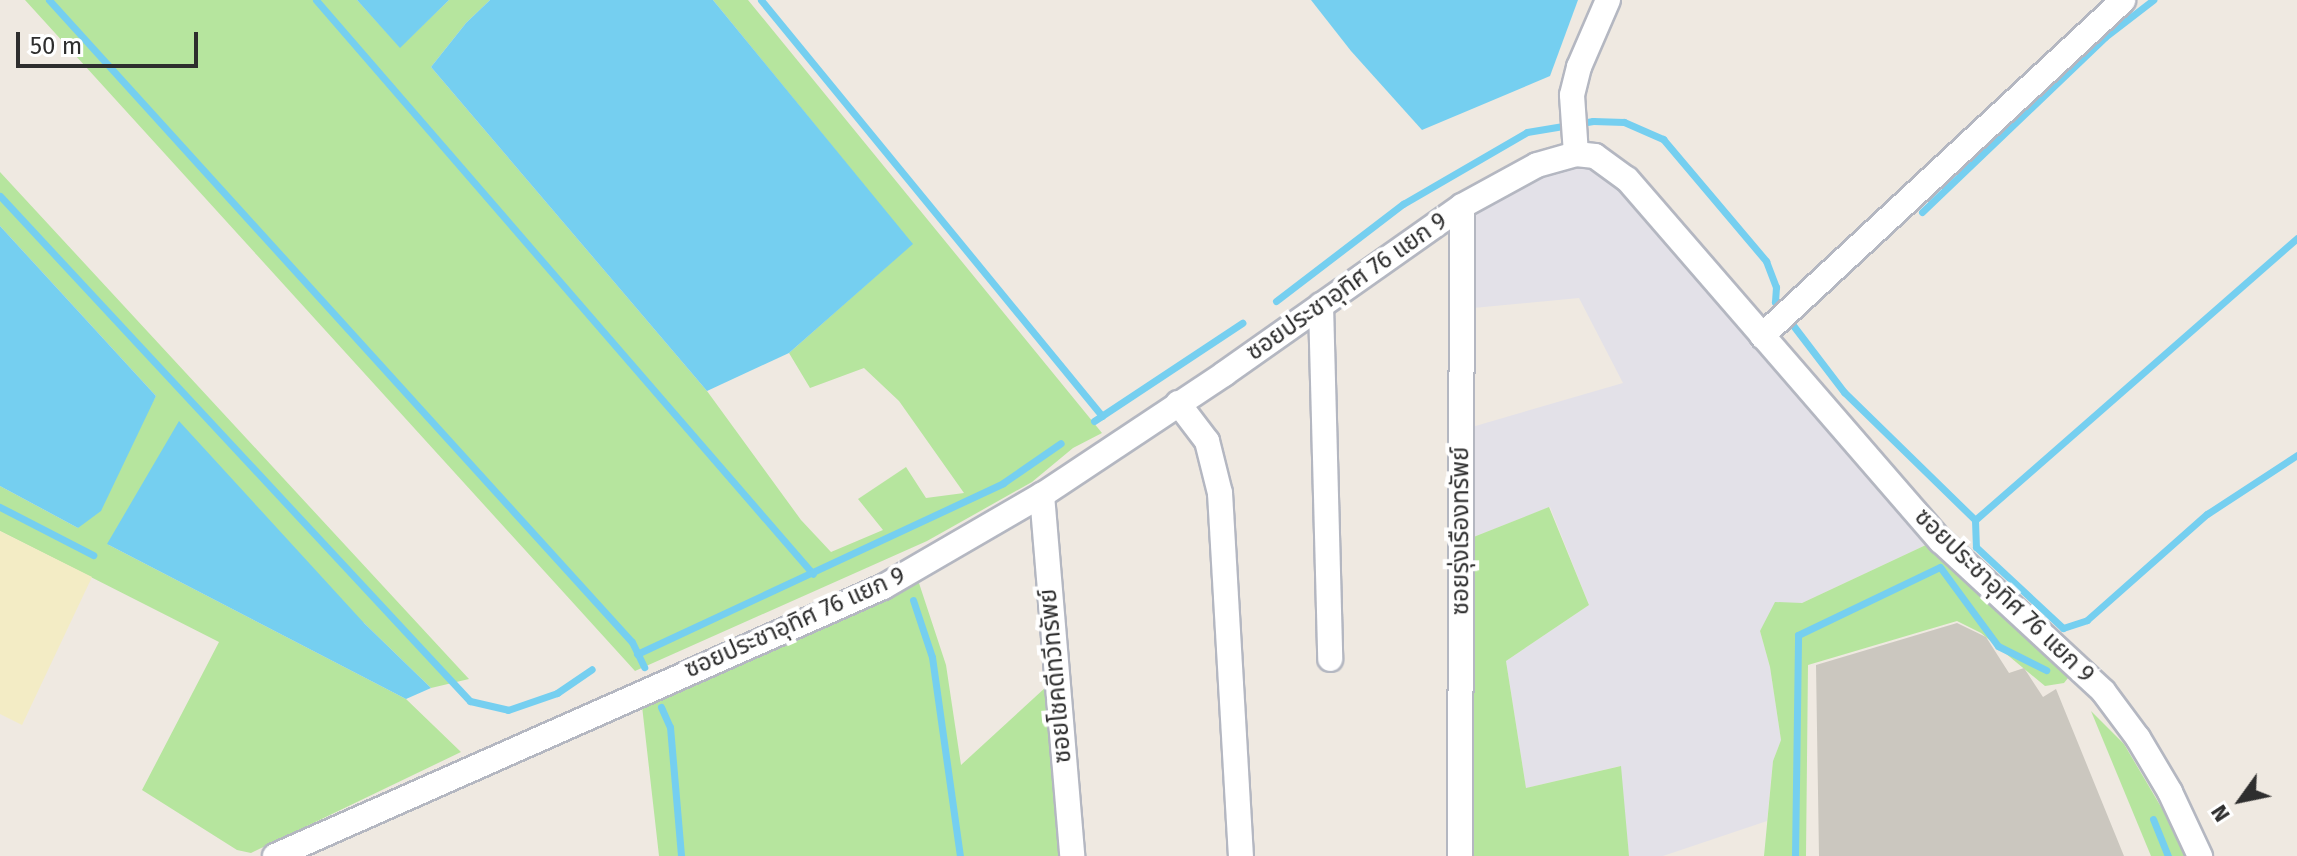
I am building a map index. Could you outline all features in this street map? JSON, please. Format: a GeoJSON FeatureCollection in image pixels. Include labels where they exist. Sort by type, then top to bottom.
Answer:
{"type":"FeatureCollection","features":[{"type":"Feature","properties":{"kind":"street"},"geometry":{"type":"LineString","coordinates":[[1576,154],[1572,95],[1579,67],[1608,0]]}},
{"type":"Feature","properties":{"kind":"street"},"geometry":{"type":"LineString","coordinates":[[1762,336],[2123,0]]}},
{"type":"Feature","properties":{"kind":"street","name":"ซอยประชาอุทิศ 76 แยก 9"},"geometry":{"type":"LineString","coordinates":[[275,856],[883,587],[1042,495],[1462,206],[1537,165],[1576,154],[1595,156],[1627,179],[1941,541],[2103,691],[2154,765],[2200,856]]}},
{"type":"Feature","properties":{"kind":"street","name":"ซอยรุ่งเรืองทรัพย์"},"geometry":{"type":"LineString","coordinates":[[1460,856],[1462,206]]}},
{"type":"Feature","properties":{"kind":"street"},"geometry":{"type":"LineString","coordinates":[[1321,305],[1330,659]]}},
{"type":"Feature","properties":{"kind":"street"},"geometry":{"type":"LineString","coordinates":[[1178,403],[1207,441],[1220,493],[1241,856]]}},
{"type":"Feature","properties":{"kind":"street","name":"ซอยโชคดีทวีทรัพย์"},"geometry":{"type":"LineString","coordinates":[[1042,495],[1072,856]]}},
{"type":"Feature","properties":{"kind":"shaded area"},"geometry":{"type":"Polygon","coordinates":[[[1580,162],[1606,171],[1928,544],[1802,603],[1760,631],[1770,667],[1781,740],[1773,761],[1767,821],[1663,856],[1629,856],[1620,766],[1526,788],[1506,661],[1589,605],[1550,507],[1471,538],[1472,427],[1623,383],[1579,298],[1473,308],[1472,212],[1547,169],[1580,162]]]}},
{"type":"Feature","properties":{"kind":"green space"},"geometry":{"type":"Polygon","coordinates":[[[25,0],[357,0],[400,47],[449,0],[490,0],[466,23],[431,67],[707,391],[801,520],[831,552],[883,530],[858,499],[906,467],[926,498],[964,493],[899,401],[864,368],[810,388],[789,353],[912,244],[713,0],[748,0],[1102,433],[1073,448],[1032,482],[927,541],[635,671],[25,0]]]}},
{"type":"Feature","properties":{"kind":"green space"},"geometry":{"type":"Polygon","coordinates":[[[0,172],[469,679],[431,688],[364,623],[107,544],[406,699],[461,752],[251,853],[237,850],[142,790],[219,642],[0,531],[0,486],[78,528],[156,396],[0,226],[0,172]]]}},
{"type":"Feature","properties":{"kind":"green space"},"geometry":{"type":"Polygon","coordinates":[[[1549,507],[1589,605],[1506,661],[1526,788],[1621,766],[1629,856],[1474,856],[1471,538],[1549,507]]]}},
{"type":"Feature","properties":{"kind":"green space"},"geometry":{"type":"Polygon","coordinates":[[[1928,544],[2072,673],[2064,683],[2045,686],[1981,633],[1957,621],[1808,665],[1806,856],[1764,856],[1773,761],[1781,740],[1770,667],[1760,631],[1775,602],[1802,603],[1928,544]]]}},
{"type":"Feature","properties":{"kind":"green space"},"geometry":{"type":"Polygon","coordinates":[[[916,574],[946,665],[961,765],[1046,687],[1062,856],[659,856],[642,706],[916,574]]]}},
{"type":"Feature","properties":{"kind":"green space"},"geometry":{"type":"Polygon","coordinates":[[[2091,711],[2124,744],[2190,856],[2151,856],[2091,711]]]}},
{"type":"Feature","properties":{"kind":"sand"},"geometry":{"type":"Polygon","coordinates":[[[0,531],[92,577],[22,725],[0,714],[0,531]]]}},
{"type":"Feature","properties":{"kind":"water"},"geometry":{"type":"Polygon","coordinates":[[[357,0],[449,0],[400,48],[357,0]]]}},
{"type":"Feature","properties":{"kind":"water"},"geometry":{"type":"Polygon","coordinates":[[[490,0],[713,0],[913,244],[789,353],[707,391],[431,67],[466,23],[490,0]]]}},
{"type":"Feature","properties":{"kind":"water"},"geometry":{"type":"Polygon","coordinates":[[[1311,0],[1578,0],[1550,76],[1422,130],[1351,51],[1311,0]]]}},
{"type":"Feature","properties":{"kind":"water"},"geometry":{"type":"Polygon","coordinates":[[[0,226],[156,396],[101,511],[78,528],[0,486],[0,226]]]}},
{"type":"Feature","properties":{"kind":"water"},"geometry":{"type":"Polygon","coordinates":[[[179,421],[364,623],[431,688],[406,699],[107,544],[179,421]]]}},
{"type":"Feature","properties":{"kind":"building"},"geometry":{"type":"Polygon","coordinates":[[[1957,623],[1986,637],[2009,673],[2024,668],[2043,697],[2056,689],[2124,856],[1819,856],[1816,665],[1957,623]]]}},
{"type":"Feature","properties":{"kind":"waterway"},"geometry":{"type":"LineString","coordinates":[[49,0],[632,642],[644,667]]}},
{"type":"Feature","properties":{"kind":"waterway"},"geometry":{"type":"LineString","coordinates":[[316,0],[813,574]]}},
{"type":"Feature","properties":{"kind":"waterway"},"geometry":{"type":"LineString","coordinates":[[761,0],[1102,416]]}},
{"type":"Feature","properties":{"kind":"waterway"},"geometry":{"type":"LineString","coordinates":[[1922,212],[2105,37],[2153,0]]}},
{"type":"Feature","properties":{"kind":"waterway"},"geometry":{"type":"LineString","coordinates":[[1276,301],[1403,204],[1527,132],[1593,121],[1624,122],[1663,139],[1766,261],[1776,287],[1775,302],[1781,310]]}},
{"type":"Feature","properties":{"kind":"waterway"},"geometry":{"type":"LineString","coordinates":[[0,196],[470,701],[508,710],[557,693],[592,669]]}},
{"type":"Feature","properties":{"kind":"waterway"},"geometry":{"type":"LineString","coordinates":[[1975,520],[2297,238]]}},
{"type":"Feature","properties":{"kind":"waterway"},"geometry":{"type":"LineString","coordinates":[[1789,320],[1844,392],[1975,520],[1976,547],[2063,628],[2087,620],[2207,514],[2297,455]]}},
{"type":"Feature","properties":{"kind":"waterway"},"geometry":{"type":"LineString","coordinates":[[1094,421],[1242,323]]}},
{"type":"Feature","properties":{"kind":"waterway"},"geometry":{"type":"LineString","coordinates":[[637,654],[1003,483],[1061,443]]}},
{"type":"Feature","properties":{"kind":"waterway"},"geometry":{"type":"LineString","coordinates":[[0,507],[93,555]]}},
{"type":"Feature","properties":{"kind":"waterway"},"geometry":{"type":"LineString","coordinates":[[1795,856],[1798,635],[1940,567],[1998,646],[2046,670]]}},
{"type":"Feature","properties":{"kind":"waterway"},"geometry":{"type":"LineString","coordinates":[[913,600],[932,657],[960,856]]}},
{"type":"Feature","properties":{"kind":"waterway"},"geometry":{"type":"LineString","coordinates":[[661,707],[670,727],[681,856]]}},
{"type":"Feature","properties":{"kind":"waterway"},"geometry":{"type":"LineString","coordinates":[[2153,819],[2168,856]]}}]}
